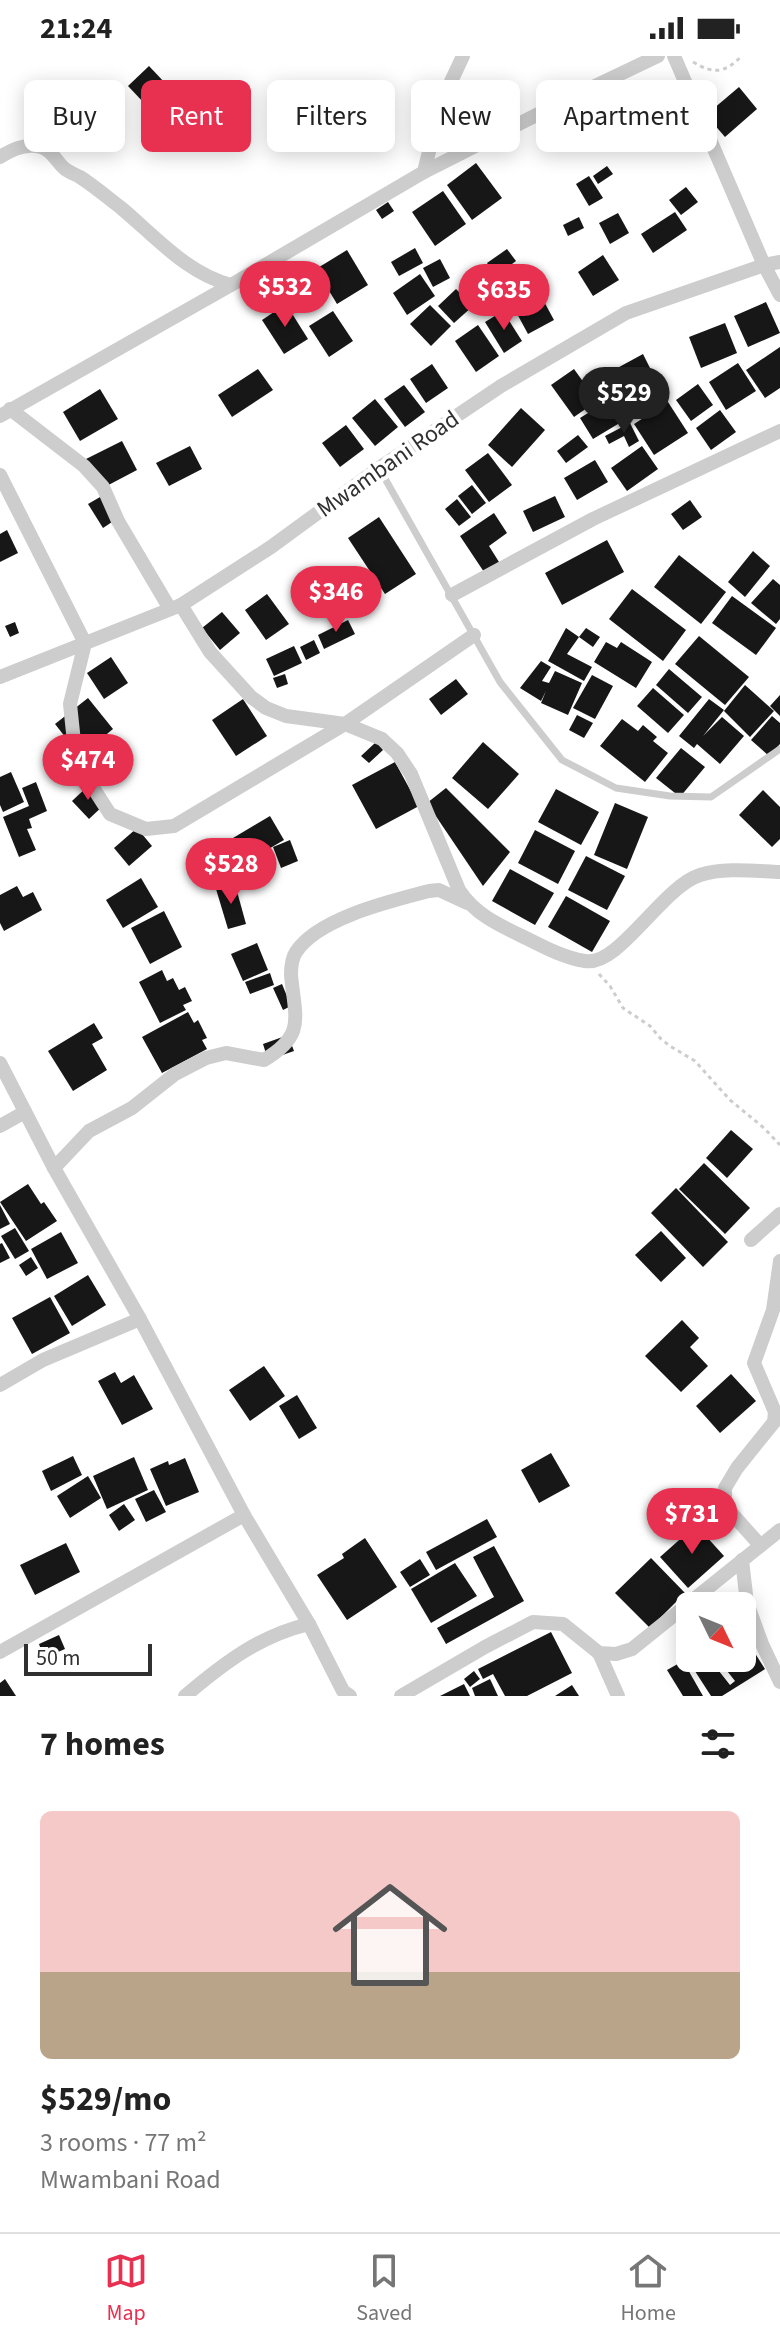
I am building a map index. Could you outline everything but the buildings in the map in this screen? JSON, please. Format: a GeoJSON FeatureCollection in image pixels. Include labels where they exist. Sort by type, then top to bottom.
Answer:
{"type":"FeatureCollection","features":[{"type":"Feature","properties":{"kind":"street"},"geometry":{"type":"LineString","coordinates":[[424,172],[441,103],[463,56]]}},
{"type":"Feature","properties":{"kind":"street"},"geometry":{"type":"LineString","coordinates":[[467,903],[405,762],[382,739],[345,724],[286,716],[266,708],[251,697],[210,652],[176,607],[118,521],[103,487],[84,466],[5,412],[424,172],[658,56]]}},
{"type":"Feature","properties":{"kind":"street"},"geometry":{"type":"LineString","coordinates":[[674,56],[764,265],[780,295]]}},
{"type":"Feature","properties":{"kind":"street"},"geometry":{"type":"LineString","coordinates":[[0,157],[20,147],[43,147],[65,169],[120,207],[180,259],[211,280],[231,285]]}},
{"type":"Feature","properties":{"kind":"street","name":"Mwambani Road"},"geometry":{"type":"LineString","coordinates":[[0,677],[176,607],[271,547],[379,468],[501,386],[626,313],[780,262]]}},
{"type":"Feature","properties":{"kind":"street"},"geometry":{"type":"LineString","coordinates":[[452,595],[593,519],[780,431]]}},
{"type":"Feature","properties":{"kind":"street"},"geometry":{"type":"LineString","coordinates":[[0,475],[85,643],[70,704],[76,761],[110,814],[146,829],[174,826],[345,724],[474,635]]}},
{"type":"Feature","properties":{"kind":"street"},"geometry":{"type":"LineString","coordinates":[[54,1168],[89,1131],[132,1108],[175,1074],[206,1058],[226,1053],[264,1060],[282,1050],[293,1035],[296,1022],[291,967],[295,953],[308,939],[335,920],[439,890],[553,951],[588,962],[608,957],[667,896],[698,875],[780,872]]}},
{"type":"Feature","properties":{"kind":"street"},"geometry":{"type":"LineString","coordinates":[[0,1063],[244,1515],[309,1624],[343,1691],[350,1696]]}},
{"type":"Feature","properties":{"kind":"street"},"geometry":{"type":"LineString","coordinates":[[0,1126],[25,1112]]}},
{"type":"Feature","properties":{"kind":"street"},"geometry":{"type":"LineString","coordinates":[[751,1240],[780,1214]]}},
{"type":"Feature","properties":{"kind":"street"},"geometry":{"type":"LineString","coordinates":[[760,1545],[725,1506],[725,1488],[774,1422],[775,1412],[754,1363],[773,1310],[780,1261]]}},
{"type":"Feature","properties":{"kind":"street"},"geometry":{"type":"LineString","coordinates":[[0,1385],[43,1360],[140,1319]]}},
{"type":"Feature","properties":{"kind":"street"},"geometry":{"type":"LineString","coordinates":[[0,1652],[244,1515]]}},
{"type":"Feature","properties":{"kind":"street"},"geometry":{"type":"LineString","coordinates":[[599,1653],[616,1654],[632,1649],[780,1530]]}},
{"type":"Feature","properties":{"kind":"street"},"geometry":{"type":"LineString","coordinates":[[742,1560],[747,1603],[780,1682]]}},
{"type":"Feature","properties":{"kind":"street"},"geometry":{"type":"LineString","coordinates":[[401,1696],[533,1622],[563,1624],[599,1653],[618,1696]]}},
{"type":"Feature","properties":{"kind":"street"},"geometry":{"type":"LineString","coordinates":[[185,1696],[250,1646],[282,1630],[309,1624]]}},
{"type":"Feature","properties":{"kind":"lane"},"geometry":{"type":"LineString","coordinates":[[379,468],[500,682],[562,760],[616,788],[670,796],[711,797],[780,749]]}},
{"type":"Feature","properties":{"kind":"path"},"geometry":{"type":"LineString","coordinates":[[683,56],[710,72],[723,69],[742,56]]}},
{"type":"Feature","properties":{"kind":"path"},"geometry":{"type":"LineString","coordinates":[[588,962],[610,986],[623,1008],[650,1026],[670,1046],[695,1061],[730,1100],[780,1145]]}}]}
